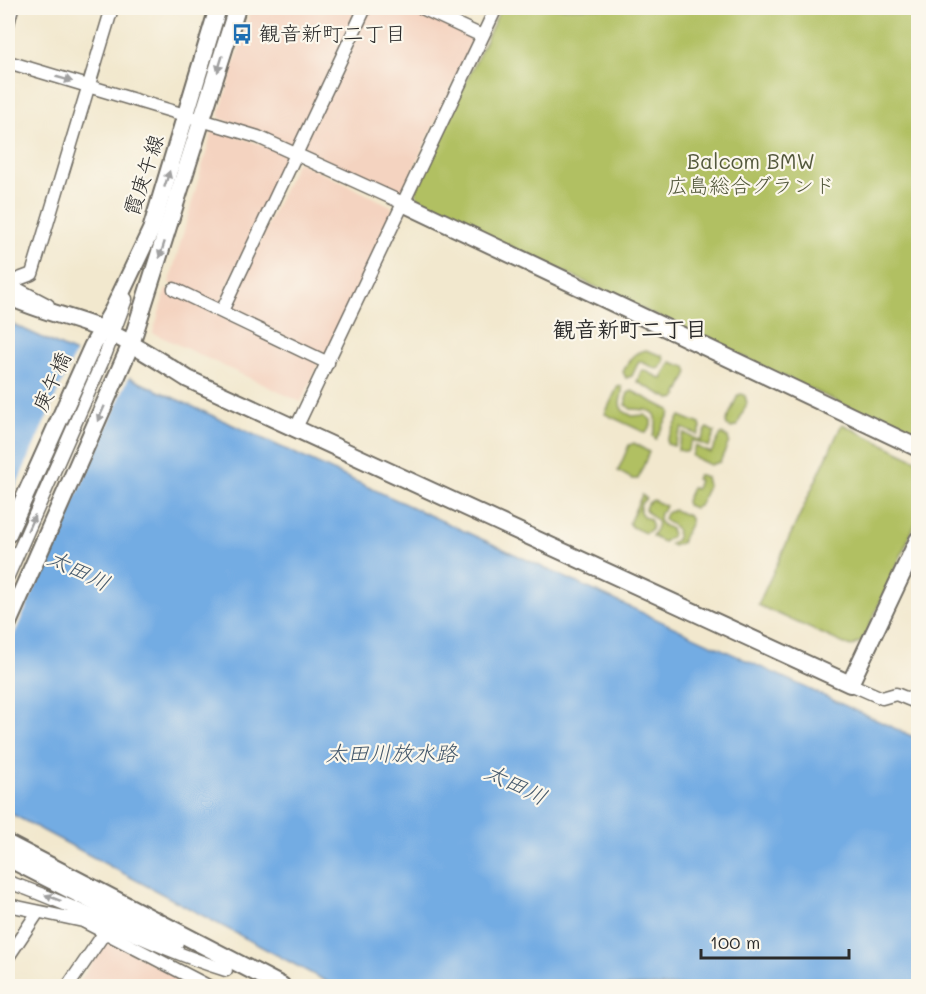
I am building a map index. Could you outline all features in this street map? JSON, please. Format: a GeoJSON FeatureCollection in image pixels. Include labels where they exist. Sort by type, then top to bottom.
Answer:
{"type":"FeatureCollection","features":[{"type":"Feature","properties":{"kind":"street"},"geometry":{"type":"LineString","coordinates":[[8,24],[12,8]]}},
{"type":"Feature","properties":{"kind":"street"},"geometry":{"type":"LineString","coordinates":[[8,283],[32,274],[112,8]]}},
{"type":"Feature","properties":{"kind":"street","name":"霞庚午線"},"geometry":{"type":"LineString","coordinates":[[99,350],[151,230],[219,8]]}},
{"type":"Feature","properties":{"kind":"street"},"geometry":{"type":"LineString","coordinates":[[8,622],[131,344],[237,8]]}},
{"type":"Feature","properties":{"kind":"street"},"geometry":{"type":"LineString","coordinates":[[222,311],[365,8]]}},
{"type":"Feature","properties":{"kind":"street"},"geometry":{"type":"LineString","coordinates":[[422,8],[482,36]]}},
{"type":"Feature","properties":{"kind":"street"},"geometry":{"type":"LineString","coordinates":[[296,428],[496,8]]}},
{"type":"Feature","properties":{"kind":"street"},"geometry":{"type":"LineString","coordinates":[[8,62],[258,137],[403,203],[918,448]]}},
{"type":"Feature","properties":{"kind":"street"},"geometry":{"type":"LineString","coordinates":[[8,283],[48,305],[66,318]]}},
{"type":"Feature","properties":{"kind":"street"},"geometry":{"type":"LineString","coordinates":[[174,289],[327,363]]}},
{"type":"Feature","properties":{"kind":"street"},"geometry":{"type":"LineString","coordinates":[[8,296],[32,308],[107,332],[188,379],[882,699],[896,694],[918,704]]}},
{"type":"Feature","properties":{"kind":"street"},"geometry":{"type":"LineString","coordinates":[[8,576],[99,350]]}},
{"type":"Feature","properties":{"kind":"street","name":"庚午橋"},"geometry":{"type":"LineString","coordinates":[[8,534],[99,350]]}},
{"type":"Feature","properties":{"kind":"street"},"geometry":{"type":"LineString","coordinates":[[850,684],[918,540]]}},
{"type":"Feature","properties":{"kind":"street"},"geometry":{"type":"LineString","coordinates":[[8,844],[282,987]]}},
{"type":"Feature","properties":{"kind":"street"},"geometry":{"type":"LineString","coordinates":[[8,858],[258,987]]}},
{"type":"Feature","properties":{"kind":"street"},"geometry":{"type":"LineString","coordinates":[[8,882],[98,917],[186,958],[226,970]]}},
{"type":"Feature","properties":{"kind":"street"},"geometry":{"type":"LineString","coordinates":[[8,905],[83,921],[208,987]]}},
{"type":"Feature","properties":{"kind":"street"},"geometry":{"type":"LineString","coordinates":[[8,957],[38,912]]}},
{"type":"Feature","properties":{"kind":"street"},"geometry":{"type":"LineString","coordinates":[[68,987],[105,932]]}},
{"type":"Feature","properties":{"kind":"shaded area"},"geometry":{"type":"Polygon","coordinates":[[[251,8],[360,8],[296,143],[292,145],[221,119],[219,116],[251,8]]]}},
{"type":"Feature","properties":{"kind":"shaded area"},"geometry":{"type":"Polygon","coordinates":[[[368,8],[413,8],[472,35],[473,40],[402,194],[305,151],[303,145],[368,8]]]}},
{"type":"Feature","properties":{"kind":"shaded area"},"geometry":{"type":"Polygon","coordinates":[[[216,129],[286,153],[288,159],[220,303],[215,305],[169,283],[212,132],[216,129]]]}},
{"type":"Feature","properties":{"kind":"shaded area"},"geometry":{"type":"Polygon","coordinates":[[[297,161],[391,206],[393,212],[326,353],[322,354],[228,310],[297,161]]]}},
{"type":"Feature","properties":{"kind":"shaded area"},"geometry":{"type":"Polygon","coordinates":[[[166,289],[317,360],[318,365],[301,402],[153,333],[166,289]]]}},
{"type":"Feature","properties":{"kind":"shaded area"},"geometry":{"type":"Polygon","coordinates":[[[108,940],[198,986],[76,986],[108,940]]]}},
{"type":"Feature","properties":{"kind":"green space","name":"Balcom BMW 広島総合グランド"},"geometry":{"type":"Polygon","coordinates":[[[501,8],[902,8],[918,19],[918,440],[419,203],[415,189],[501,8]]]}},
{"type":"Feature","properties":{"kind":"green space"},"geometry":{"type":"Polygon","coordinates":[[[646,350],[663,356],[664,361],[660,368],[657,369],[639,361],[632,376],[626,378],[623,372],[629,360],[646,350]]]}},
{"type":"Feature","properties":{"kind":"green space"},"geometry":{"type":"Polygon","coordinates":[[[671,362],[686,367],[688,372],[676,398],[670,399],[637,382],[641,371],[644,370],[662,379],[671,362]]]}},
{"type":"Feature","properties":{"kind":"green space"},"geometry":{"type":"Polygon","coordinates":[[[618,386],[622,387],[620,405],[623,411],[632,416],[645,415],[651,420],[646,433],[605,414],[618,386]]]}},
{"type":"Feature","properties":{"kind":"green space"},"geometry":{"type":"Polygon","coordinates":[[[632,391],[669,410],[670,413],[656,439],[653,436],[656,427],[654,413],[631,409],[626,405],[628,393],[632,391]]]}},
{"type":"Feature","properties":{"kind":"green space"},"geometry":{"type":"Polygon","coordinates":[[[742,394],[747,403],[737,426],[732,428],[727,426],[726,422],[738,395],[742,394]]]}},
{"type":"Feature","properties":{"kind":"green space"},"geometry":{"type":"Polygon","coordinates":[[[680,416],[700,424],[698,435],[682,428],[674,446],[667,444],[667,440],[680,416]]]}},
{"type":"Feature","properties":{"kind":"green space"},"geometry":{"type":"Polygon","coordinates":[[[842,424],[918,461],[918,518],[863,640],[851,647],[758,605],[842,424]]]}},
{"type":"Feature","properties":{"kind":"green space"},"geometry":{"type":"Polygon","coordinates":[[[707,428],[715,432],[709,447],[692,440],[687,452],[678,450],[684,433],[701,441],[707,428]]]}},
{"type":"Feature","properties":{"kind":"green space"},"geometry":{"type":"Polygon","coordinates":[[[721,434],[728,437],[729,442],[720,462],[710,465],[692,456],[695,446],[711,453],[721,434]]]}},
{"type":"Feature","properties":{"kind":"green space"},"geometry":{"type":"Polygon","coordinates":[[[634,443],[649,452],[638,479],[632,479],[618,471],[629,445],[634,443]]]}},
{"type":"Feature","properties":{"kind":"green space"},"geometry":{"type":"Polygon","coordinates":[[[698,475],[706,477],[708,486],[699,506],[694,508],[687,505],[686,501],[692,488],[696,489],[698,475]]]}},
{"type":"Feature","properties":{"kind":"green space"},"geometry":{"type":"Polygon","coordinates":[[[642,495],[646,498],[640,505],[640,512],[644,517],[650,519],[652,524],[651,530],[645,533],[632,527],[629,523],[642,495]]]}},
{"type":"Feature","properties":{"kind":"green space"},"geometry":{"type":"Polygon","coordinates":[[[653,500],[666,506],[660,513],[659,520],[661,524],[671,529],[672,536],[663,542],[652,536],[657,522],[645,509],[647,504],[653,500]]]}},
{"type":"Feature","properties":{"kind":"green space"},"geometry":{"type":"Polygon","coordinates":[[[674,510],[689,516],[691,522],[681,543],[673,546],[670,544],[677,539],[677,530],[664,519],[666,513],[674,510]]]}},
{"type":"Feature","properties":{"kind":"water","name":"太田川放水路"},"geometry":{"type":"Polygon","coordinates":[[[8,322],[918,739],[918,986],[335,986],[8,812],[8,322]]]}},
{"type":"Feature","properties":{"kind":"pier"},"geometry":{"type":"Polygon","coordinates":[[[76,351],[130,375],[8,649],[8,504],[76,351]]]}},
{"type":"Feature","properties":{"kind":"place","name":"観音新町二丁目"},"geometry":{"type":"Point","coordinates":[242,34]}},
{"type":"Feature","properties":{"kind":"district","name":"観音新町二丁目"},"geometry":{"type":"Point","coordinates":[630,329]}},
{"type":"Feature","properties":{"kind":"water label","name":"太田川"},"geometry":{"type":"Point","coordinates":[79,570]}},
{"type":"Feature","properties":{"kind":"water label","name":"太田川"},"geometry":{"type":"Point","coordinates":[516,784]}}]}
